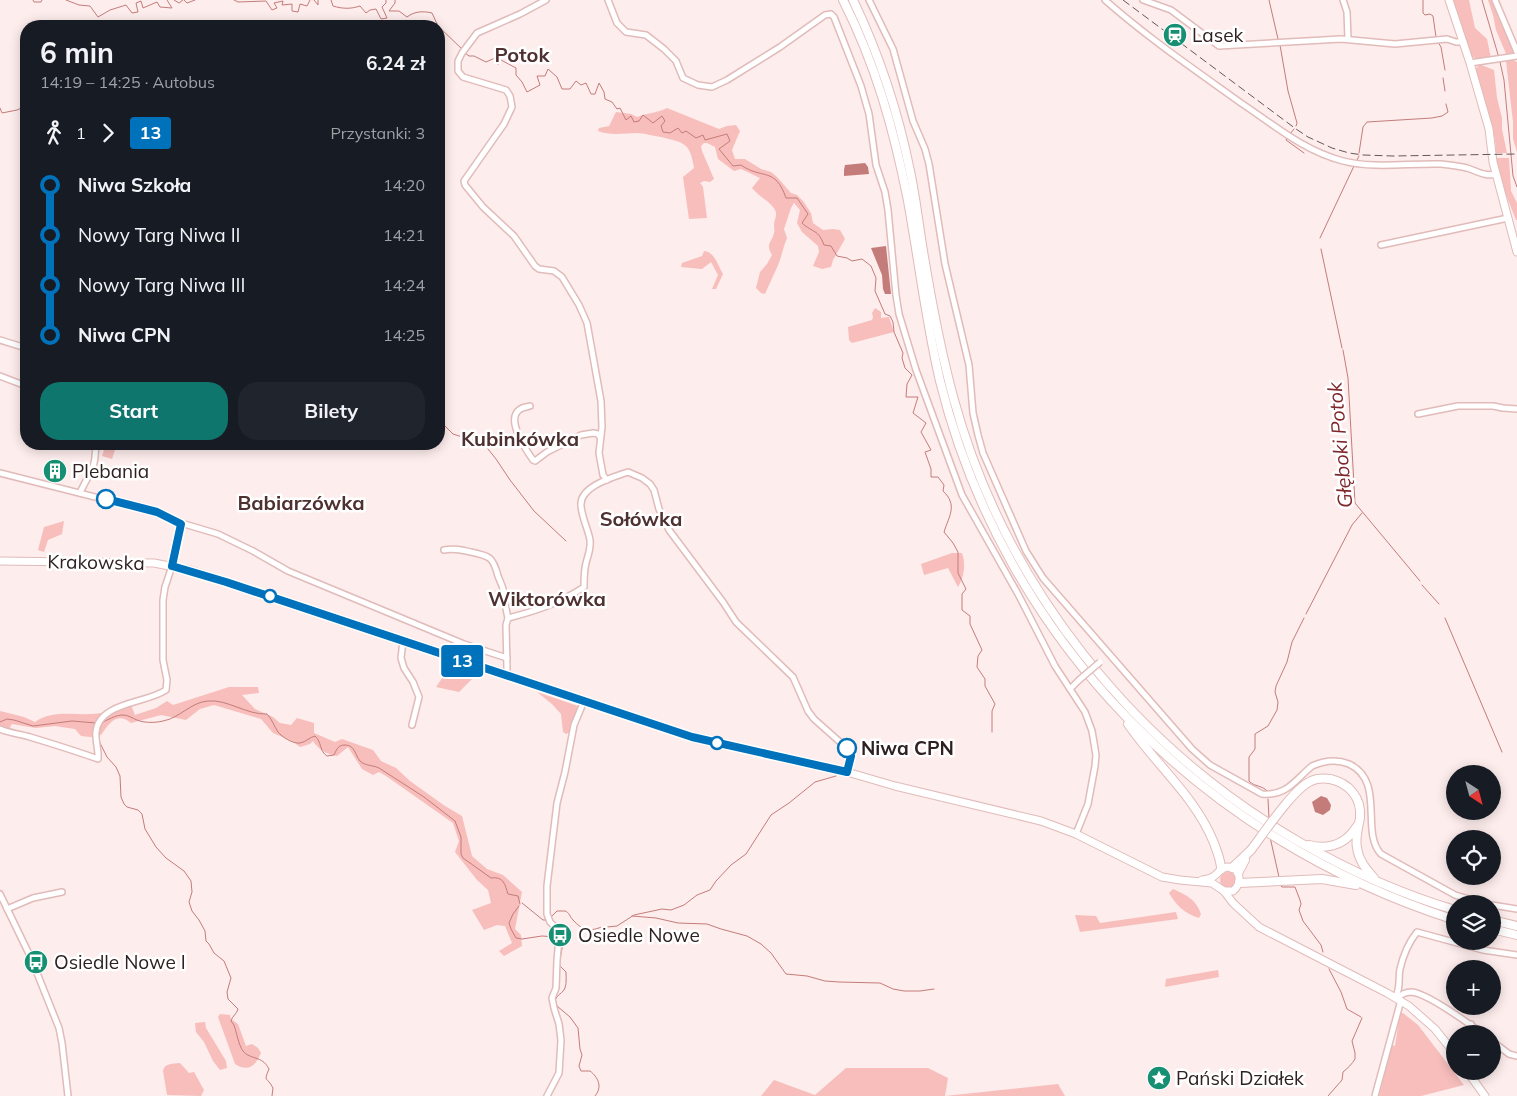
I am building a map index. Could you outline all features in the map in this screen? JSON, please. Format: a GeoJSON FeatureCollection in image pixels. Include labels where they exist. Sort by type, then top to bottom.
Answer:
{"type":"FeatureCollection","features":[{"type":"Feature","properties":{"kind":"main road"},"geometry":{"type":"LineString","coordinates":[[843,0],[866,52],[885,103],[908,202],[926,310],[950,419],[968,470],[1000,540],[1040,610],[1133,732],[1196,809],[1220,859],[1216,884],[1230,900],[1259,927],[1398,999],[1429,1023],[1446,1042]]}},
{"type":"Feature","properties":{"kind":"main road"},"geometry":{"type":"LineString","coordinates":[[853,0],[874,48],[895,109],[910,169],[933,308],[954,400],[975,465],[997,514],[1040,593],[1086,658],[1143,723],[1211,782],[1256,815],[1334,861],[1381,883],[1446,907]]}},
{"type":"Feature","properties":{"kind":"main road"},"geometry":{"type":"LineString","coordinates":[[1449,0],[1464,42],[1489,129],[1496,174],[1517,252]]}},
{"type":"Feature","properties":{"kind":"main road","name":"Krakowska"},"geometry":{"type":"LineString","coordinates":[[0,561],[144,562],[172,566],[208,576],[692,737],[847,772],[1030,818],[1076,834],[1162,877],[1216,884]]}},
{"type":"Feature","properties":{"kind":"main road"},"geometry":{"type":"LineString","coordinates":[[1115,706],[1173,762],[1220,800],[1259,827],[1313,859],[1378,892]]}},
{"type":"Feature","properties":{"kind":"main road"},"geometry":{"type":"LineString","coordinates":[[1235,870],[1298,790],[1312,780],[1321,778],[1341,782],[1354,794],[1359,805],[1356,839],[1359,856],[1362,864],[1381,883]]}},
{"type":"Feature","properties":{"kind":"main road"},"geometry":{"type":"LineString","coordinates":[[1303,844],[1323,848],[1339,844],[1351,835],[1359,822]]}},
{"type":"Feature","properties":{"kind":"main road"},"geometry":{"type":"LineString","coordinates":[[1197,881],[1210,878],[1228,867],[1235,870],[1240,883],[1237,888],[1224,891]]}},
{"type":"Feature","properties":{"kind":"main road"},"geometry":{"type":"LineString","coordinates":[[1240,883],[1331,880],[1378,892],[1446,917]]}},
{"type":"Feature","properties":{"kind":"main road"},"geometry":{"type":"LineString","coordinates":[[1233,890],[1235,900],[1241,910]]}},
{"type":"Feature","properties":{"kind":"main road"},"geometry":{"type":"LineString","coordinates":[[1501,922],[1517,926]]}},
{"type":"Feature","properties":{"kind":"main road"},"geometry":{"type":"LineString","coordinates":[[1501,931],[1517,935]]}},
{"type":"Feature","properties":{"kind":"main road"},"geometry":{"type":"LineString","coordinates":[[1473,1080],[1485,1096]]}},
{"type":"Feature","properties":{"kind":"street"},"geometry":{"type":"LineString","coordinates":[[546,0],[477,33],[463,50],[458,61],[458,71],[462,77],[506,90],[510,96],[512,107],[504,124],[465,178],[465,185],[484,207],[514,236],[535,266],[554,270],[562,277],[579,306],[586,323],[601,401],[602,428],[599,453],[603,474],[607,480]]}},
{"type":"Feature","properties":{"kind":"street"},"geometry":{"type":"LineString","coordinates":[[608,0],[617,23],[626,32],[646,35],[676,61],[683,78],[698,85],[712,88],[780,47],[825,15],[831,14],[834,17],[861,86],[869,114],[876,166],[885,192],[888,210],[899,314],[916,370],[962,495],[1018,594],[1055,666],[1080,703],[1092,731],[1096,755],[1093,778],[1088,804],[1076,834]]}},
{"type":"Feature","properties":{"kind":"street"},"geometry":{"type":"LineString","coordinates":[[869,0],[893,49],[913,121],[929,164],[945,264],[967,357],[972,413],[983,453],[1026,551],[1035,566],[1043,578],[1109,654],[1199,756],[1210,765],[1262,794],[1276,794],[1283,791],[1312,766],[1317,764],[1334,761],[1352,766],[1364,778],[1369,790],[1373,839],[1376,850],[1454,895]]}},
{"type":"Feature","properties":{"kind":"street"},"geometry":{"type":"LineString","coordinates":[[1105,0],[1183,62],[1294,140],[1318,153],[1356,163],[1448,165],[1488,175],[1496,174]]}},
{"type":"Feature","properties":{"kind":"street"},"geometry":{"type":"LineString","coordinates":[[1143,0],[1171,10],[1219,46],[1348,39],[1394,44],[1447,39],[1464,42]]}},
{"type":"Feature","properties":{"kind":"street"},"geometry":{"type":"LineString","coordinates":[[1343,0],[1348,12],[1348,39]]}},
{"type":"Feature","properties":{"kind":"street"},"geometry":{"type":"LineString","coordinates":[[1495,0],[1517,52]]}},
{"type":"Feature","properties":{"kind":"street"},"geometry":{"type":"LineString","coordinates":[[1470,63],[1517,56]]}},
{"type":"Feature","properties":{"kind":"street"},"geometry":{"type":"LineString","coordinates":[[1381,245],[1508,218]]}},
{"type":"Feature","properties":{"kind":"street"},"geometry":{"type":"LineString","coordinates":[[0,340],[20,346]]}},
{"type":"Feature","properties":{"kind":"street"},"geometry":{"type":"LineString","coordinates":[[0,376],[20,384]]}},
{"type":"Feature","properties":{"kind":"street"},"geometry":{"type":"LineString","coordinates":[[530,406],[518,410],[515,414],[515,419],[516,429],[533,460],[581,436],[593,433],[598,434],[600,437]]}},
{"type":"Feature","properties":{"kind":"street"},"geometry":{"type":"LineString","coordinates":[[1418,414],[1458,406],[1493,406],[1517,409]]}},
{"type":"Feature","properties":{"kind":"street"},"geometry":{"type":"LineString","coordinates":[[80,493],[85,480],[90,475],[95,460],[95,450]]}},
{"type":"Feature","properties":{"kind":"street"},"geometry":{"type":"LineString","coordinates":[[508,618],[553,605],[584,587],[586,563],[590,554],[590,541],[580,504],[582,497],[587,490],[628,472],[650,484],[654,490],[658,509],[669,530],[736,622],[793,677],[808,711],[814,719],[849,750],[851,756],[847,772]]}},
{"type":"Feature","properties":{"kind":"street"},"geometry":{"type":"LineString","coordinates":[[0,474],[157,512],[181,524],[218,534],[288,571],[464,644],[507,658]]}},
{"type":"Feature","properties":{"kind":"street"},"geometry":{"type":"LineString","coordinates":[[0,729],[98,759],[96,730],[103,716],[120,706],[144,700],[162,692],[167,687],[163,660],[163,600],[181,524]]}},
{"type":"Feature","properties":{"kind":"street"},"geometry":{"type":"LineString","coordinates":[[444,550],[454,548],[481,554],[491,559],[496,567],[502,584],[504,606],[508,618],[506,625],[508,669],[506,675]]}},
{"type":"Feature","properties":{"kind":"street"},"geometry":{"type":"LineString","coordinates":[[403,641],[401,658],[419,697],[412,725]]}},
{"type":"Feature","properties":{"kind":"street"},"geometry":{"type":"LineString","coordinates":[[1070,689],[1109,654]]}},
{"type":"Feature","properties":{"kind":"street"},"geometry":{"type":"LineString","coordinates":[[547,1096],[559,1073],[561,1040],[560,1024],[552,998],[556,988],[560,938],[557,929],[548,919],[546,910],[547,886],[557,803],[566,772],[574,725],[584,701]]}},
{"type":"Feature","properties":{"kind":"street"},"geometry":{"type":"LineString","coordinates":[[7,909],[33,898],[62,892]]}},
{"type":"Feature","properties":{"kind":"street"},"geometry":{"type":"LineString","coordinates":[[0,894],[31,958],[59,1028],[68,1096]]}},
{"type":"Feature","properties":{"kind":"street"},"geometry":{"type":"LineString","coordinates":[[1501,906],[1517,909]]}},
{"type":"Feature","properties":{"kind":"street"},"geometry":{"type":"LineString","coordinates":[[1375,1096],[1398,999],[1400,969],[1412,939],[1417,932],[1483,950],[1517,955]]}},
{"type":"Feature","properties":{"kind":"street"},"geometry":{"type":"LineString","coordinates":[[1398,999],[1399,996],[1408,992],[1418,994],[1471,1024]]}},
{"type":"Feature","properties":{"kind":"street"},"geometry":{"type":"LineString","coordinates":[[1501,1048],[1509,1054],[1517,1056]]}},
{"type":"Feature","properties":{"kind":"shaded area"},"geometry":{"type":"Polygon","coordinates":[[[1452,0],[1469,0],[1475,28],[1487,39],[1491,58],[1478,59],[1472,57],[1452,0]]]}},
{"type":"Feature","properties":{"kind":"shaded area"},"geometry":{"type":"Polygon","coordinates":[[[1488,0],[1494,0],[1514,49],[1514,54],[1507,56],[1496,30],[1488,0]]]}},
{"type":"Feature","properties":{"kind":"shaded area"},"geometry":{"type":"Polygon","coordinates":[[[1511,59],[1517,62],[1517,152],[1513,139],[1513,122],[1506,61],[1511,59]]]}},
{"type":"Feature","properties":{"kind":"shaded area"},"geometry":{"type":"Polygon","coordinates":[[[1479,64],[1494,70],[1507,153],[1496,153],[1495,139],[1475,70],[1479,64]]]}},
{"type":"Feature","properties":{"kind":"shaded area"},"geometry":{"type":"Polygon","coordinates":[[[667,108],[719,129],[736,125],[740,131],[732,150],[735,159],[745,159],[761,169],[771,172],[791,193],[797,195],[803,201],[811,213],[813,223],[823,230],[840,230],[845,239],[831,267],[822,269],[813,266],[819,252],[818,246],[802,232],[797,223],[800,210],[794,203],[784,229],[787,238],[779,262],[765,294],[761,293],[756,288],[760,272],[772,255],[769,245],[774,232],[776,214],[771,204],[752,188],[760,178],[741,169],[734,171],[718,159],[715,147],[704,143],[701,146],[702,151],[714,179],[710,182],[704,181],[700,183],[703,187],[707,218],[689,219],[683,177],[694,168],[690,153],[685,145],[643,133],[613,134],[598,131],[599,128],[609,126],[616,112],[631,114],[637,117],[667,108]]]}},
{"type":"Feature","properties":{"kind":"shaded area"},"geometry":{"type":"Polygon","coordinates":[[[1496,158],[1509,158],[1511,191],[1517,203],[1517,220],[1501,182],[1496,158]]]}},
{"type":"Feature","properties":{"kind":"shaded area"},"geometry":{"type":"Polygon","coordinates":[[[865,163],[869,174],[844,176],[845,165],[865,163]]]}},
{"type":"Feature","properties":{"kind":"shaded area"},"geometry":{"type":"Polygon","coordinates":[[[886,246],[891,294],[885,294],[882,275],[871,248],[886,246]]]}},
{"type":"Feature","properties":{"kind":"shaded area"},"geometry":{"type":"Polygon","coordinates":[[[704,251],[714,257],[723,274],[716,289],[712,289],[718,275],[711,262],[702,269],[681,267],[682,263],[702,256],[704,251]]]}},
{"type":"Feature","properties":{"kind":"shaded area"},"geometry":{"type":"Polygon","coordinates":[[[875,308],[881,312],[881,318],[889,317],[894,332],[852,343],[849,340],[848,327],[872,320],[872,313],[875,308]]]}},
{"type":"Feature","properties":{"kind":"shaded area"},"geometry":{"type":"Polygon","coordinates":[[[104,450],[115,450],[112,459],[102,456],[104,450]]]}},
{"type":"Feature","properties":{"kind":"shaded area"},"geometry":{"type":"Polygon","coordinates":[[[64,521],[62,534],[48,540],[44,552],[38,550],[44,527],[64,521]]]}},
{"type":"Feature","properties":{"kind":"shaded area"},"geometry":{"type":"Polygon","coordinates":[[[952,553],[962,553],[964,562],[964,571],[958,587],[948,568],[924,575],[921,564],[952,553]]]}},
{"type":"Feature","properties":{"kind":"shaded area"},"geometry":{"type":"Polygon","coordinates":[[[459,665],[481,673],[459,692],[436,687],[443,677],[456,678],[459,665]]]}},
{"type":"Feature","properties":{"kind":"shaded area"},"geometry":{"type":"Polygon","coordinates":[[[229,687],[258,687],[259,693],[242,695],[255,709],[273,717],[280,723],[291,725],[297,718],[314,723],[314,733],[335,742],[342,739],[373,750],[381,761],[396,768],[410,781],[462,816],[472,856],[487,869],[503,875],[522,892],[515,929],[521,935],[522,946],[504,956],[499,951],[512,943],[505,926],[497,925],[484,930],[472,910],[491,903],[488,890],[477,880],[455,852],[459,841],[453,823],[386,776],[379,772],[373,775],[362,769],[348,747],[337,756],[323,751],[313,741],[300,747],[292,741],[273,733],[261,719],[214,705],[200,709],[186,720],[161,715],[131,723],[121,718],[113,720],[101,735],[91,737],[81,736],[75,729],[55,726],[36,728],[12,724],[9,729],[0,728],[0,711],[35,722],[55,714],[97,714],[131,705],[135,715],[156,708],[167,701],[173,705],[229,687]]]}},
{"type":"Feature","properties":{"kind":"shaded area"},"geometry":{"type":"Polygon","coordinates":[[[537,692],[578,706],[570,732],[566,734],[563,732],[561,714],[537,692]]]}},
{"type":"Feature","properties":{"kind":"shaded area"},"geometry":{"type":"Polygon","coordinates":[[[1321,796],[1327,798],[1331,805],[1330,810],[1323,815],[1315,812],[1312,802],[1321,796]]]}},
{"type":"Feature","properties":{"kind":"shaded area"},"geometry":{"type":"Polygon","coordinates":[[[1225,872],[1231,872],[1236,877],[1234,886],[1225,888],[1220,883],[1220,877],[1225,872]]]}},
{"type":"Feature","properties":{"kind":"shaded area"},"geometry":{"type":"Polygon","coordinates":[[[1173,889],[1193,901],[1201,914],[1199,918],[1189,914],[1178,905],[1169,893],[1173,889]]]}},
{"type":"Feature","properties":{"kind":"shaded area"},"geometry":{"type":"Polygon","coordinates":[[[1176,912],[1178,919],[1080,932],[1075,915],[1096,916],[1100,923],[1176,912]]]}},
{"type":"Feature","properties":{"kind":"shaded area"},"geometry":{"type":"Polygon","coordinates":[[[1218,970],[1219,977],[1165,987],[1166,979],[1218,970]]]}},
{"type":"Feature","properties":{"kind":"shaded area"},"geometry":{"type":"Polygon","coordinates":[[[1400,1013],[1403,1013],[1418,1025],[1446,1062],[1446,1080],[1460,1080],[1464,1085],[1421,1096],[1379,1096],[1392,1045],[1395,1046],[1400,1013]]]}},
{"type":"Feature","properties":{"kind":"shaded area"},"geometry":{"type":"Polygon","coordinates":[[[220,1014],[230,1015],[231,1019],[238,1024],[246,1046],[252,1044],[261,1053],[251,1067],[244,1068],[235,1064],[218,1017],[220,1014]]]}},
{"type":"Feature","properties":{"kind":"shaded area"},"geometry":{"type":"Polygon","coordinates":[[[205,1022],[206,1028],[226,1061],[227,1068],[220,1070],[196,1032],[195,1023],[205,1022]]]}},
{"type":"Feature","properties":{"kind":"shaded area"},"geometry":{"type":"Polygon","coordinates":[[[180,1063],[189,1073],[194,1072],[204,1090],[201,1096],[167,1095],[164,1068],[169,1064],[180,1063]]]}},
{"type":"Feature","properties":{"kind":"shaded area"},"geometry":{"type":"Polygon","coordinates":[[[846,1068],[928,1068],[948,1078],[945,1096],[761,1096],[774,1080],[815,1095],[846,1068]]]}},
{"type":"Feature","properties":{"kind":"shaded area"},"geometry":{"type":"Polygon","coordinates":[[[1058,1084],[1065,1096],[945,1096],[1058,1084]]]}},
{"type":"Feature","properties":{"kind":"waterway"},"geometry":{"type":"LineString","coordinates":[[33,0],[34,2],[41,2],[42,0]]}},
{"type":"Feature","properties":{"kind":"waterway"},"geometry":{"type":"LineString","coordinates":[[66,0],[79,5],[90,6],[98,17],[110,10],[126,5],[132,13],[138,12],[136,3],[141,1],[143,8],[157,2],[160,7],[172,8],[167,0]]}},
{"type":"Feature","properties":{"kind":"waterway"},"geometry":{"type":"LineString","coordinates":[[174,0],[179,3],[183,0]]}},
{"type":"Feature","properties":{"kind":"waterway"},"geometry":{"type":"LineString","coordinates":[[184,0],[187,3],[195,0]]}},
{"type":"Feature","properties":{"kind":"waterway"},"geometry":{"type":"LineString","coordinates":[[234,0],[238,2],[266,1],[272,10],[277,8],[274,3],[283,1],[282,5],[292,4],[292,11],[298,12],[300,4],[307,6],[310,0]]}},
{"type":"Feature","properties":{"kind":"waterway"},"geometry":{"type":"LineString","coordinates":[[314,0],[318,5],[318,0]]}},
{"type":"Feature","properties":{"kind":"waterway"},"geometry":{"type":"LineString","coordinates":[[331,0],[333,6],[340,8],[360,6],[366,13],[376,9],[381,19],[387,18],[382,7],[386,0]]}},
{"type":"Feature","properties":{"kind":"waterway"},"geometry":{"type":"LineString","coordinates":[[395,0],[389,11],[399,11],[407,17],[419,12],[432,13],[435,20]]}},
{"type":"Feature","properties":{"kind":"waterway"},"geometry":{"type":"LineString","coordinates":[[1269,0],[1278,39]]}},
{"type":"Feature","properties":{"kind":"waterway","name":"Głęboki Potok"},"geometry":{"type":"LineString","coordinates":[[1423,0],[1423,13],[1433,16],[1436,37]]}},
{"type":"Feature","properties":{"kind":"waterway"},"geometry":{"type":"LineString","coordinates":[[1482,0],[1499,58]]}},
{"type":"Feature","properties":{"kind":"waterway"},"geometry":{"type":"LineString","coordinates":[[445,33],[463,50]]}},
{"type":"Feature","properties":{"kind":"waterway","name":"Głęboki Potok"},"geometry":{"type":"LineString","coordinates":[[1438,42],[1441,47],[1445,70]]}},
{"type":"Feature","properties":{"kind":"waterway"},"geometry":{"type":"LineString","coordinates":[[1280,45],[1288,91],[1297,123],[1296,126]]}},
{"type":"Feature","properties":{"kind":"waterway"},"geometry":{"type":"LineString","coordinates":[[465,53],[486,62],[495,58],[498,65],[501,60],[516,68],[516,75],[527,92],[540,85],[537,76],[545,76],[548,69],[557,77],[562,89],[570,89],[576,81],[581,85],[586,83],[591,94],[595,94],[599,83],[604,92],[605,99],[612,102],[617,109],[620,108],[626,120],[631,116],[634,122],[639,121],[643,115],[653,123],[662,116],[665,121],[661,126],[663,132],[670,133],[678,128],[682,133],[686,131],[696,138],[703,135],[705,140],[727,134],[730,141],[719,149],[733,166],[741,165],[772,177],[782,188],[786,198],[797,198],[808,214],[802,223],[817,234],[824,245],[831,246],[837,256],[852,261],[862,259],[871,266],[876,278],[875,291],[885,314],[890,316],[893,322],[894,332],[903,353],[902,358],[905,368],[912,375],[907,384],[906,397],[918,397],[913,413],[926,423],[921,432],[931,450],[925,452],[931,469],[931,477],[938,477],[944,485],[943,491],[950,501],[951,511],[944,532],[958,552],[958,573],[966,589],[962,594],[962,610],[970,616],[970,624],[982,650],[978,656],[977,667],[985,679],[985,686],[995,704],[992,711],[992,732]]}},
{"type":"Feature","properties":{"kind":"waterway"},"geometry":{"type":"LineString","coordinates":[[1500,62],[1504,80],[1513,176],[1517,187]]}},
{"type":"Feature","properties":{"kind":"waterway","name":"Głęboki Potok"},"geometry":{"type":"LineString","coordinates":[[1443,78],[1445,91]]}},
{"type":"Feature","properties":{"kind":"waterway","name":"Głęboki Potok"},"geometry":{"type":"LineString","coordinates":[[1359,153],[1363,127],[1367,122],[1442,116],[1448,112],[1446,104]]}},
{"type":"Feature","properties":{"kind":"waterway"},"geometry":{"type":"LineString","coordinates":[[0,108],[2,113],[20,109]]}},
{"type":"Feature","properties":{"kind":"waterway"},"geometry":{"type":"LineString","coordinates":[[1290,134],[1294,129]]}},
{"type":"Feature","properties":{"kind":"waterway"},"geometry":{"type":"LineString","coordinates":[[1287,138],[1286,140],[1304,153]]}},
{"type":"Feature","properties":{"kind":"waterway","name":"Głęboki Potok"},"geometry":{"type":"LineString","coordinates":[[1357,160],[1359,156]]}},
{"type":"Feature","properties":{"kind":"waterway","name":"Głęboki Potok"},"geometry":{"type":"LineString","coordinates":[[1320,238],[1354,166]]}},
{"type":"Feature","properties":{"kind":"waterway","name":"Głęboki Potok"},"geometry":{"type":"LineString","coordinates":[[1321,249],[1342,348]]}},
{"type":"Feature","properties":{"kind":"waterway","name":"Głęboki Potok"},"geometry":{"type":"LineString","coordinates":[[1343,350],[1348,378],[1355,503],[1420,581]]}},
{"type":"Feature","properties":{"kind":"waterway"},"geometry":{"type":"LineString","coordinates":[[445,426],[453,434],[484,444],[534,511],[566,541]]}},
{"type":"Feature","properties":{"kind":"waterway","name":"Głęboki Potok"},"geometry":{"type":"LineString","coordinates":[[1306,614],[1352,525],[1362,513]]}},
{"type":"Feature","properties":{"kind":"waterway"},"geometry":{"type":"LineString","coordinates":[[1422,585],[1439,604]]}},
{"type":"Feature","properties":{"kind":"waterway","name":"Głęboki Potok"},"geometry":{"type":"LineString","coordinates":[[1268,792],[1249,781],[1249,757],[1255,749],[1255,734],[1268,726],[1277,710],[1276,686],[1287,662],[1292,642],[1304,618]]}},
{"type":"Feature","properties":{"kind":"waterway"},"geometry":{"type":"LineString","coordinates":[[1445,618],[1502,752]]}},
{"type":"Feature","properties":{"kind":"waterway"},"geometry":{"type":"LineString","coordinates":[[101,723],[123,715],[143,722],[160,722],[175,717],[196,704],[215,701],[252,712],[267,714],[280,734],[288,740],[297,743],[315,736],[324,754],[327,756],[334,755],[338,748],[348,745],[353,748],[362,763],[379,768],[424,797],[455,821],[461,837],[461,854],[463,858],[491,878],[499,878],[505,884],[508,894],[518,896],[520,904]]}},
{"type":"Feature","properties":{"kind":"waterway"},"geometry":{"type":"LineString","coordinates":[[0,722],[7,719],[33,726],[72,721],[96,723]]}},
{"type":"Feature","properties":{"kind":"waterway"},"geometry":{"type":"LineString","coordinates":[[98,739],[120,776],[121,797],[124,804],[127,807],[138,810],[142,814],[145,829],[156,847],[166,858],[184,871],[191,881],[192,892],[189,902],[192,911],[205,931],[206,941],[214,953],[224,961],[231,978],[227,992],[228,999],[238,1009],[231,1021],[240,1046],[246,1054],[260,1060],[269,1069],[266,1078],[273,1088],[272,1096]]}},
{"type":"Feature","properties":{"kind":"waterway"},"geometry":{"type":"LineString","coordinates":[[550,918],[557,911],[565,911],[580,926],[591,930],[604,926],[617,926],[634,915],[662,909],[671,910],[684,905],[697,895],[710,890],[731,865],[746,854],[771,815],[815,782],[836,776]]}},
{"type":"Feature","properties":{"kind":"waterway","name":"Głęboki Potok"},"geometry":{"type":"LineString","coordinates":[[1268,799],[1269,818]]}},
{"type":"Feature","properties":{"kind":"waterway","name":"Głęboki Potok"},"geometry":{"type":"LineString","coordinates":[[1270,837],[1279,877]]}},
{"type":"Feature","properties":{"kind":"waterway","name":"Głęboki Potok"},"geometry":{"type":"LineString","coordinates":[[1279,884],[1282,887],[1295,887],[1301,904],[1299,910],[1303,921],[1321,945],[1323,952]]}},
{"type":"Feature","properties":{"kind":"waterway"},"geometry":{"type":"LineString","coordinates":[[522,903],[543,920],[547,920]]}},
{"type":"Feature","properties":{"kind":"waterway"},"geometry":{"type":"LineString","coordinates":[[519,906],[509,923],[516,938],[556,937]]}},
{"type":"Feature","properties":{"kind":"waterway"},"geometry":{"type":"LineString","coordinates":[[632,916],[656,918],[678,923],[707,924],[747,936],[761,944],[771,953],[786,974],[807,976],[825,981],[880,983],[893,989],[904,991],[934,989]]}},
{"type":"Feature","properties":{"kind":"waterway"},"geometry":{"type":"LineString","coordinates":[[561,937],[563,943],[559,965],[566,972],[566,983],[564,990],[555,1000],[557,1006],[570,1017],[578,1028],[582,1055],[579,1066],[581,1071],[590,1071],[597,1079],[599,1089],[595,1096]]}},
{"type":"Feature","properties":{"kind":"waterway","name":"Głęboki Potok"},"geometry":{"type":"LineString","coordinates":[[1329,969],[1341,992],[1347,1009],[1361,1017]]}},
{"type":"Feature","properties":{"kind":"waterway","name":"Głęboki Potok"},"geometry":{"type":"LineString","coordinates":[[1328,1096],[1342,1080],[1343,1072],[1355,1059],[1352,1041],[1362,1018]]}},
{"type":"Feature","properties":{"kind":"railway"},"geometry":{"type":"LineString","coordinates":[[1123,0],[1296,129],[1332,148],[1363,155],[1393,156],[1517,154]]}},
{"type":"Feature","properties":{"kind":"bus line","name":"13"},"geometry":{"type":"LineString","coordinates":[[106,499],[157,512],[181,524],[172,566],[190,570],[692,737],[847,772],[851,756],[847,748]]}},
{"type":"Feature","properties":{"kind":"place","name":"Lasek"},"geometry":{"type":"Point","coordinates":[1175,35]}},
{"type":"Feature","properties":{"kind":"place","name":"Plebania"},"geometry":{"type":"Point","coordinates":[55,471]}},
{"type":"Feature","properties":{"kind":"place","name":"Niwa CPN"},"geometry":{"type":"Point","coordinates":[847,748]}},
{"type":"Feature","properties":{"kind":"place","name":"Osiedle Nowe"},"geometry":{"type":"Point","coordinates":[560,935]}},
{"type":"Feature","properties":{"kind":"place","name":"Osiedle Nowe I"},"geometry":{"type":"Point","coordinates":[36,962]}},
{"type":"Feature","properties":{"kind":"place","name":"Pański Działek"},"geometry":{"type":"Point","coordinates":[1159,1078]}},
{"type":"Feature","properties":{"kind":"district","name":"Potok"},"geometry":{"type":"Point","coordinates":[522,55]}},
{"type":"Feature","properties":{"kind":"district","name":"Kubinkówka"},"geometry":{"type":"Point","coordinates":[520,439]}},
{"type":"Feature","properties":{"kind":"district","name":"Babiarzówka"},"geometry":{"type":"Point","coordinates":[301,503]}},
{"type":"Feature","properties":{"kind":"district","name":"Sołówka"},"geometry":{"type":"Point","coordinates":[641,519]}},
{"type":"Feature","properties":{"kind":"district","name":"Wiktorówka"},"geometry":{"type":"Point","coordinates":[547,599]}}]}
